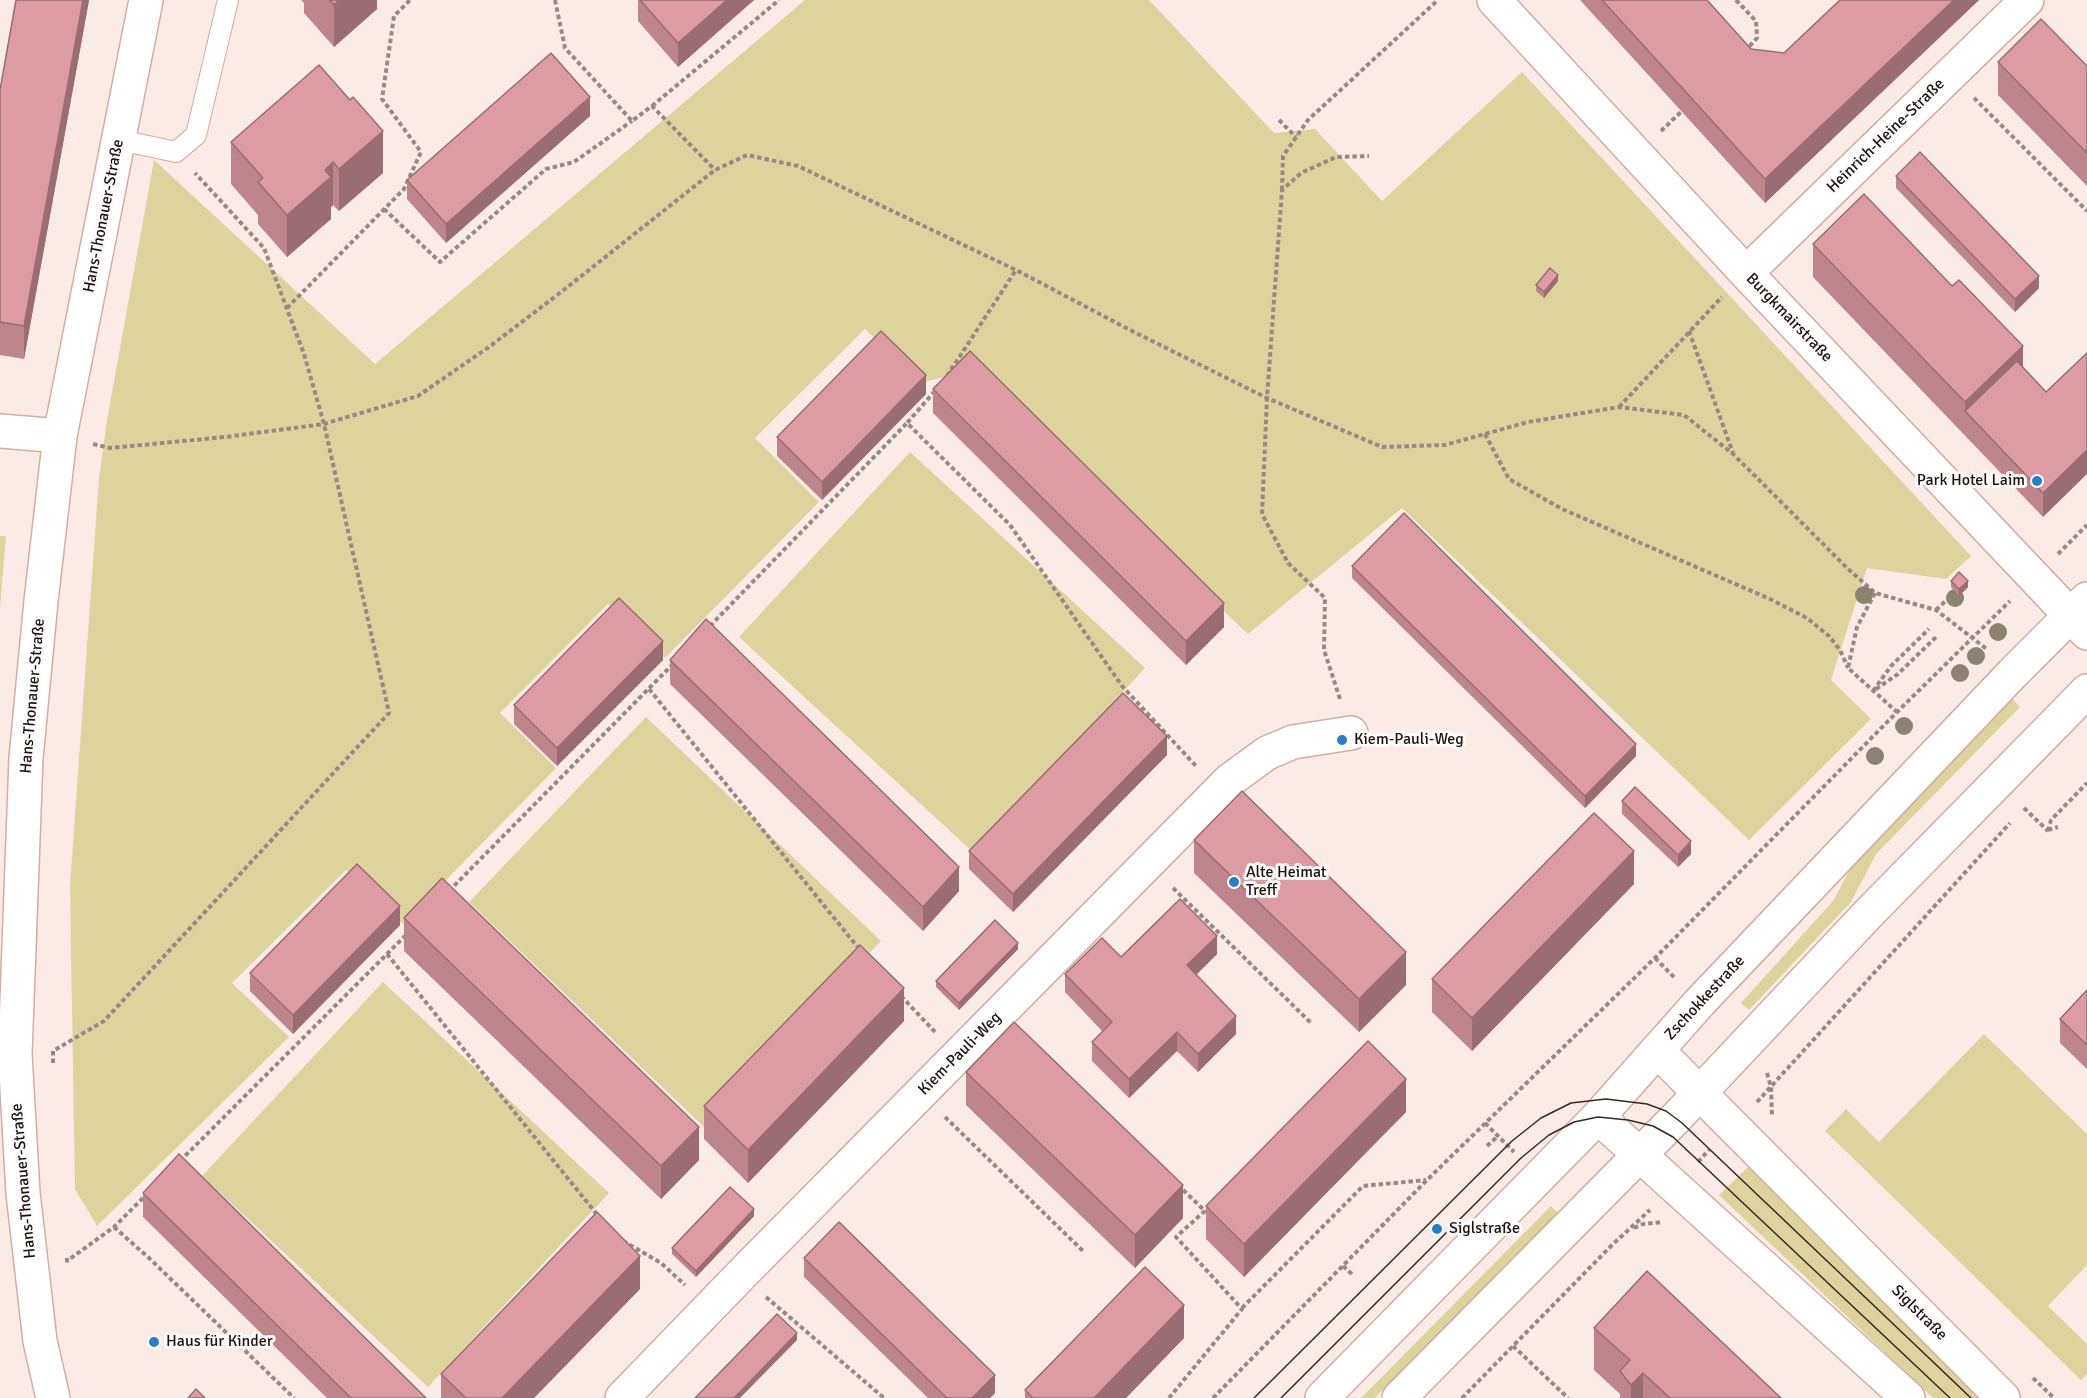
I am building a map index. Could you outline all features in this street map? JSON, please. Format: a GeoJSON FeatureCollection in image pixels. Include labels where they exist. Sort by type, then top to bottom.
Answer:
{"type":"FeatureCollection","features":[{"type":"Feature","properties":{"kind":"street","name":"Hans-Thonauer-Straße"},"geometry":{"type":"LineString","coordinates":[[53,1398],[40,1341],[7,1056],[26,758],[60,436],[146,0]]}},
{"type":"Feature","properties":{"kind":"street","name":"Burgkmairstraße"},"geometry":{"type":"LineString","coordinates":[[1494,0],[1746,273],[2035,576],[2082,616]]}},
{"type":"Feature","properties":{"kind":"street","name":"Heinrich-Heine-Straße"},"geometry":{"type":"LineString","coordinates":[[1746,273],[2027,0]]}},
{"type":"Feature","properties":{"kind":"street"},"geometry":{"type":"LineString","coordinates":[[0,431],[60,436]]}},
{"type":"Feature","properties":{"kind":"street","name":"Zschokkestraße"},"geometry":{"type":"LineString","coordinates":[[1322,1398],[1598,1117],[1700,1002],[2082,616]]}},
{"type":"Feature","properties":{"kind":"street"},"geometry":{"type":"LineString","coordinates":[[1398,1398],[1640,1155],[1869,913],[2087,691]]}},
{"type":"Feature","properties":{"kind":"street","name":"Kiem-Pauli-Weg"},"geometry":{"type":"LineString","coordinates":[[622,1398],[1230,780],[1267,753],[1293,742],[1352,733]]}},
{"type":"Feature","properties":{"kind":"street","name":"Siglstraße"},"geometry":{"type":"LineString","coordinates":[[1657,1050],[2003,1398]]}},
{"type":"Feature","properties":{"kind":"street"},"geometry":{"type":"LineString","coordinates":[[1598,1117],[1908,1398]]}},
{"type":"Feature","properties":{"kind":"lane"},"geometry":{"type":"LineString","coordinates":[[120,140],[176,153],[196,135],[228,0]]}},
{"type":"Feature","properties":{"kind":"path"},"geometry":{"type":"LineString","coordinates":[[287,309],[404,189],[421,152],[382,99],[394,16],[410,0]]}},
{"type":"Feature","properties":{"kind":"path"},"geometry":{"type":"LineString","coordinates":[[555,0],[565,48],[632,121]]}},
{"type":"Feature","properties":{"kind":"path"},"geometry":{"type":"LineString","coordinates":[[384,209],[440,262],[546,169],[574,162],[632,121],[779,0]]}},
{"type":"Feature","properties":{"kind":"path"},"geometry":{"type":"LineString","coordinates":[[1352,733],[1324,650],[1325,598],[1288,563],[1262,514],[1267,398],[1283,156],[1308,120],[1438,0]]}},
{"type":"Feature","properties":{"kind":"path"},"geometry":{"type":"LineString","coordinates":[[1736,0],[1756,21],[1757,38],[1744,52]]}},
{"type":"Feature","properties":{"kind":"path"},"geometry":{"type":"LineString","coordinates":[[1950,74],[2087,211]]}},
{"type":"Feature","properties":{"kind":"path"},"geometry":{"type":"LineString","coordinates":[[652,106],[715,170]]}},
{"type":"Feature","properties":{"kind":"path"},"geometry":{"type":"LineString","coordinates":[[1278,120],[1296,137]]}},
{"type":"Feature","properties":{"kind":"path"},"geometry":{"type":"LineString","coordinates":[[53,1073],[53,1051],[104,1021],[389,713],[324,424],[304,354],[264,248],[176,153]]}},
{"type":"Feature","properties":{"kind":"path"},"geometry":{"type":"LineString","coordinates":[[60,436],[110,448],[225,436],[324,424],[418,396],[508,333],[715,170],[747,155],[798,166],[1016,270],[1267,398],[1382,447],[1445,445],[1528,422],[1619,407],[1684,415],[1733,454],[1875,593],[1936,610],[1987,649]]}},
{"type":"Feature","properties":{"kind":"path"},"geometry":{"type":"LineString","coordinates":[[1282,190],[1301,173],[1336,157],[1369,156]]}},
{"type":"Feature","properties":{"kind":"path"},"geometry":{"type":"LineString","coordinates":[[707,629],[942,384],[1016,270]]}},
{"type":"Feature","properties":{"kind":"path"},"geometry":{"type":"LineString","coordinates":[[1619,407],[1746,273]]}},
{"type":"Feature","properties":{"kind":"path"},"geometry":{"type":"LineString","coordinates":[[1689,331],[1733,454]]}},
{"type":"Feature","properties":{"kind":"path"},"geometry":{"type":"LineString","coordinates":[[907,423],[1010,525],[1122,686],[1219,791]]}},
{"type":"Feature","properties":{"kind":"path"},"geometry":{"type":"LineString","coordinates":[[1485,434],[1509,479],[1562,509],[1739,585],[1807,618],[1829,636],[1840,650],[1848,668],[1897,712]]}},
{"type":"Feature","properties":{"kind":"path"},"geometry":{"type":"LineString","coordinates":[[1213,1398],[1427,1180],[1655,958],[1897,712],[2035,576]]}},
{"type":"Feature","properties":{"kind":"path"},"geometry":{"type":"LineString","coordinates":[[1936,610],[1959,587]]}},
{"type":"Feature","properties":{"kind":"path"},"geometry":{"type":"LineString","coordinates":[[1848,668],[1857,627],[1875,593]]}},
{"type":"Feature","properties":{"kind":"path"},"geometry":{"type":"LineString","coordinates":[[1873,691],[1891,666],[1929,628]]}},
{"type":"Feature","properties":{"kind":"path"},"geometry":{"type":"LineString","coordinates":[[1873,691],[1898,674],[1937,636]]}},
{"type":"Feature","properties":{"kind":"path"},"geometry":{"type":"LineString","coordinates":[[444,896],[674,663]]}},
{"type":"Feature","properties":{"kind":"path"},"geometry":{"type":"LineString","coordinates":[[649,689],[862,953]]}},
{"type":"Feature","properties":{"kind":"path"},"geometry":{"type":"LineString","coordinates":[[2048,831],[2051,820],[2087,783]]}},
{"type":"Feature","properties":{"kind":"path"},"geometry":{"type":"LineString","coordinates":[[2031,800],[2024,808],[2048,831]]}},
{"type":"Feature","properties":{"kind":"path"},"geometry":{"type":"LineString","coordinates":[[1462,1398],[1612,1245],[1675,1187],[1772,1087],[2016,817]]}},
{"type":"Feature","properties":{"kind":"path"},"geometry":{"type":"LineString","coordinates":[[2048,831],[2058,827]]}},
{"type":"Feature","properties":{"kind":"path"},"geometry":{"type":"LineString","coordinates":[[1148,864],[1312,1024]]}},
{"type":"Feature","properties":{"kind":"path"},"geometry":{"type":"LineString","coordinates":[[172,1169],[412,929]]}},
{"type":"Feature","properties":{"kind":"path"},"geometry":{"type":"LineString","coordinates":[[387,954],[601,1219]]}},
{"type":"Feature","properties":{"kind":"path"},"geometry":{"type":"LineString","coordinates":[[1655,958],[1700,1002]]}},
{"type":"Feature","properties":{"kind":"path"},"geometry":{"type":"LineString","coordinates":[[894,988],[958,1056]]}},
{"type":"Feature","properties":{"kind":"path"},"geometry":{"type":"LineString","coordinates":[[1744,1045],[1764,1065],[1772,1087],[1772,1118]]}},
{"type":"Feature","properties":{"kind":"path"},"geometry":{"type":"LineString","coordinates":[[921,1094],[1084,1252]]}},
{"type":"Feature","properties":{"kind":"path"},"geometry":{"type":"LineString","coordinates":[[1487,1146],[1498,1136]]}},
{"type":"Feature","properties":{"kind":"path"},"geometry":{"type":"LineString","coordinates":[[1171,1178],[1205,1211],[1176,1237],[1242,1308]]}},
{"type":"Feature","properties":{"kind":"path"},"geometry":{"type":"LineString","coordinates":[[1169,1398],[1242,1308],[1363,1186],[1427,1180]]}},
{"type":"Feature","properties":{"kind":"path"},"geometry":{"type":"LineString","coordinates":[[66,1250],[68,1261],[114,1227],[147,1194]]}},
{"type":"Feature","properties":{"kind":"path"},"geometry":{"type":"LineString","coordinates":[[114,1227],[294,1398]]}},
{"type":"Feature","properties":{"kind":"path"},"geometry":{"type":"LineString","coordinates":[[615,1237],[661,1263],[710,1308]]}},
{"type":"Feature","properties":{"kind":"path"},"geometry":{"type":"LineString","coordinates":[[1343,1266],[1353,1275]]}},
{"type":"Feature","properties":{"kind":"path"},"geometry":{"type":"LineString","coordinates":[[740,1276],[884,1398]]}},
{"type":"Feature","properties":{"kind":"path"},"geometry":{"type":"LineString","coordinates":[[1513,1346],[1568,1398]]}},
{"type":"Feature","properties":{"kind":"path"},"geometry":{"type":"LineString","coordinates":[[2029,1374],[2054,1398]]}},
{"type":"Feature","properties":{"kind":"shaded area"},"geometry":{"type":"Polygon","coordinates":[[[805,0],[1149,0],[1274,133],[1315,129],[1382,201],[1522,72],[1971,556],[1946,579],[1867,568],[1831,680],[1871,719],[1749,840],[1402,508],[1248,634],[970,371],[919,383],[865,329],[755,438],[819,502],[665,658],[608,604],[500,713],[556,768],[403,924],[346,870],[232,983],[289,1037],[97,1226],[75,1189],[70,886],[99,478],[107,420],[154,160],[375,364],[805,0]]]}},
{"type":"Feature","properties":{"kind":"shaded area"},"geometry":{"type":"Polygon","coordinates":[[[910,452],[1145,668],[975,854],[739,637],[910,452]]]}},
{"type":"Feature","properties":{"kind":"shaded area"},"geometry":{"type":"Polygon","coordinates":[[[0,536],[6,536],[0,608],[0,536]]]}},
{"type":"Feature","properties":{"kind":"shaded area"},"geometry":{"type":"Polygon","coordinates":[[[2010,696],[2020,707],[1876,854],[1851,902],[1749,1010],[1741,1003],[1833,901],[1862,847],[2010,696]]]}},
{"type":"Feature","properties":{"kind":"shaded area"},"geometry":{"type":"Polygon","coordinates":[[[646,717],[881,941],[704,1127],[469,902],[646,717]]]}},
{"type":"Feature","properties":{"kind":"shaded area"},"geometry":{"type":"Polygon","coordinates":[[[383,982],[609,1193],[428,1387],[202,1176],[383,982]]]}},
{"type":"Feature","properties":{"kind":"shaded area"},"geometry":{"type":"Polygon","coordinates":[[[1984,1034],[2087,1134],[2087,1265],[2048,1306],[2087,1344],[2087,1374],[2081,1380],[1825,1131],[1846,1109],[1879,1142],[1984,1034]]]}},
{"type":"Feature","properties":{"kind":"shaded area"},"geometry":{"type":"Polygon","coordinates":[[[1748,1167],[1984,1398],[1933,1398],[1719,1195],[1748,1167]]]}},
{"type":"Feature","properties":{"kind":"shaded area"},"geometry":{"type":"Polygon","coordinates":[[[1551,1206],[1558,1213],[1375,1398],[1361,1398],[1551,1206]]]}},
{"type":"Feature","properties":{"kind":"building"},"geometry":{"type":"Polygon","coordinates":[[[16,0],[83,0],[24,326],[0,322],[0,90],[16,0]]]}},
{"type":"Feature","properties":{"kind":"building"},"geometry":{"type":"Polygon","coordinates":[[[640,0],[727,0],[678,43],[640,0]]]}},
{"type":"Feature","properties":{"kind":"building"},"geometry":{"type":"Polygon","coordinates":[[[1602,0],[1707,0],[1751,49],[1784,53],[1840,0],[1954,0],[1765,179],[1602,0]]]}},
{"type":"Feature","properties":{"kind":"building"},"geometry":{"type":"Polygon","coordinates":[[[2041,19],[2087,66],[2087,153],[1998,62],[2041,19]]]}},
{"type":"Feature","properties":{"kind":"building"},"geometry":{"type":"Polygon","coordinates":[[[551,53],[590,97],[446,224],[407,180],[551,53]]]}},
{"type":"Feature","properties":{"kind":"building"},"geometry":{"type":"Polygon","coordinates":[[[319,65],[350,100],[353,97],[383,131],[339,169],[333,162],[325,170],[331,177],[287,215],[258,182],[263,178],[231,142],[319,65]]]}},
{"type":"Feature","properties":{"kind":"building"},"geometry":{"type":"Polygon","coordinates":[[[1920,152],[2039,276],[2015,299],[1896,176],[1920,152]]]}},
{"type":"Feature","properties":{"kind":"building"},"geometry":{"type":"Polygon","coordinates":[[[1864,194],[1952,286],[1959,280],[2023,346],[1965,402],[1813,244],[1864,194]]]}},
{"type":"Feature","properties":{"kind":"building"},"geometry":{"type":"Polygon","coordinates":[[[1550,268],[1558,275],[1544,292],[1536,285],[1550,268]]]}},
{"type":"Feature","properties":{"kind":"building"},"geometry":{"type":"Polygon","coordinates":[[[881,331],[926,375],[822,482],[777,437],[881,331]]]}},
{"type":"Feature","properties":{"kind":"building"},"geometry":{"type":"Polygon","coordinates":[[[970,351],[1224,603],[1186,641],[933,389],[970,351]]]}},
{"type":"Feature","properties":{"kind":"building"},"geometry":{"type":"Polygon","coordinates":[[[2087,353],[2087,450],[2043,493],[1965,411],[2017,361],[2046,392],[2087,353]]]}},
{"type":"Feature","properties":{"kind":"building"},"geometry":{"type":"Polygon","coordinates":[[[1404,513],[1636,744],[1585,796],[1352,566],[1404,513]]]}},
{"type":"Feature","properties":{"kind":"building"},"geometry":{"type":"Polygon","coordinates":[[[1959,572],[1968,581],[1959,589],[1951,581],[1959,572]]]}},
{"type":"Feature","properties":{"kind":"building"},"geometry":{"type":"Polygon","coordinates":[[[619,598],[663,641],[557,748],[514,705],[619,598]]]}},
{"type":"Feature","properties":{"kind":"building"},"geometry":{"type":"Polygon","coordinates":[[[706,619],[959,867],[923,907],[670,660],[706,619]]]}},
{"type":"Feature","properties":{"kind":"building"},"geometry":{"type":"Polygon","coordinates":[[[1123,693],[1167,736],[1013,894],[969,851],[1123,693]]]}},
{"type":"Feature","properties":{"kind":"building"},"geometry":{"type":"Polygon","coordinates":[[[1635,787],[1691,841],[1678,855],[1622,801],[1635,787]]]}},
{"type":"Feature","properties":{"kind":"building"},"geometry":{"type":"Polygon","coordinates":[[[1242,791],[1406,952],[1359,999],[1194,840],[1242,791]]]}},
{"type":"Feature","properties":{"kind":"building"},"geometry":{"type":"Polygon","coordinates":[[[1594,813],[1634,851],[1472,1018],[1432,979],[1594,813]]]}},
{"type":"Feature","properties":{"kind":"building"},"geometry":{"type":"Polygon","coordinates":[[[357,864],[400,906],[293,1015],[250,973],[357,864]]]}},
{"type":"Feature","properties":{"kind":"building"},"geometry":{"type":"Polygon","coordinates":[[[442,878],[699,1127],[661,1166],[404,918],[442,878]]]}},
{"type":"Feature","properties":{"kind":"building"},"geometry":{"type":"Polygon","coordinates":[[[1180,899],[1217,936],[1187,965],[1236,1016],[1198,1054],[1177,1032],[1129,1079],[1092,1042],[1112,1022],[1065,974],[1102,938],[1121,957],[1180,899]]]}},
{"type":"Feature","properties":{"kind":"building"},"geometry":{"type":"Polygon","coordinates":[[[995,920],[1018,943],[959,1003],[936,981],[995,920]]]}},
{"type":"Feature","properties":{"kind":"building"},"geometry":{"type":"Polygon","coordinates":[[[860,945],[904,988],[748,1150],[704,1106],[860,945]]]}},
{"type":"Feature","properties":{"kind":"building"},"geometry":{"type":"Polygon","coordinates":[[[2087,990],[2087,1045],[2060,1019],[2087,990]]]}},
{"type":"Feature","properties":{"kind":"building"},"geometry":{"type":"Polygon","coordinates":[[[1014,1022],[1183,1185],[1135,1235],[966,1072],[1014,1022]]]}},
{"type":"Feature","properties":{"kind":"building"},"geometry":{"type":"Polygon","coordinates":[[[1368,1041],[1406,1079],[1244,1244],[1206,1206],[1368,1041]]]}},
{"type":"Feature","properties":{"kind":"building"},"geometry":{"type":"Polygon","coordinates":[[[179,1154],[426,1398],[351,1398],[143,1193],[179,1154]]]}},
{"type":"Feature","properties":{"kind":"building"},"geometry":{"type":"Polygon","coordinates":[[[730,1187],[754,1209],[696,1271],[672,1248],[730,1187]]]}},
{"type":"Feature","properties":{"kind":"building"},"geometry":{"type":"Polygon","coordinates":[[[597,1212],[640,1256],[502,1398],[466,1398],[441,1374],[597,1212]]]}},
{"type":"Feature","properties":{"kind":"building"},"geometry":{"type":"Polygon","coordinates":[[[839,1222],[995,1375],[972,1398],[947,1398],[804,1258],[839,1222]]]}},
{"type":"Feature","properties":{"kind":"building"},"geometry":{"type":"Polygon","coordinates":[[[1145,1267],[1184,1305],[1094,1398],[1033,1398],[1025,1390],[1145,1267]]]}},
{"type":"Feature","properties":{"kind":"building"},"geometry":{"type":"Polygon","coordinates":[[[1647,1271],[1781,1398],[1670,1398],[1643,1373],[1631,1385],[1620,1371],[1630,1360],[1594,1328],[1647,1271]]]}},
{"type":"Feature","properties":{"kind":"building"},"geometry":{"type":"Polygon","coordinates":[[[777,1314],[797,1333],[734,1398],[695,1398],[777,1314]]]}},
{"type":"Feature","properties":{"kind":"building"},"geometry":{"type":"Polygon","coordinates":[[[196,1389],[205,1398],[188,1398],[196,1389]]]}},
{"type":"Feature","properties":{"kind":"tram line"},"geometry":{"type":"LineString","coordinates":[[1254,1398],[1512,1141],[1541,1118],[1571,1103],[1606,1099],[1647,1104],[1666,1111],[1682,1123],[1971,1398]]}},
{"type":"Feature","properties":{"kind":"tram line"},"geometry":{"type":"LineString","coordinates":[[1281,1398],[1521,1158],[1549,1135],[1574,1122],[1598,1117],[1628,1120],[1653,1126],[1673,1137],[1950,1398]]}},
{"type":"Feature","properties":{"kind":"place","name":"Park Hotel Laim"},"geometry":{"type":"Point","coordinates":[2037,481]}},
{"type":"Feature","properties":{"kind":"place","name":"Kiem-Pauli-Weg"},"geometry":{"type":"Point","coordinates":[1342,740]}},
{"type":"Feature","properties":{"kind":"place","name":"Alte Heimat Treff"},"geometry":{"type":"Point","coordinates":[1234,882]}},
{"type":"Feature","properties":{"kind":"place","name":"Siglstraße"},"geometry":{"type":"Point","coordinates":[1437,1229]}},
{"type":"Feature","properties":{"kind":"place","name":"Haus für Kinder"},"geometry":{"type":"Point","coordinates":[154,1342]}}]}
